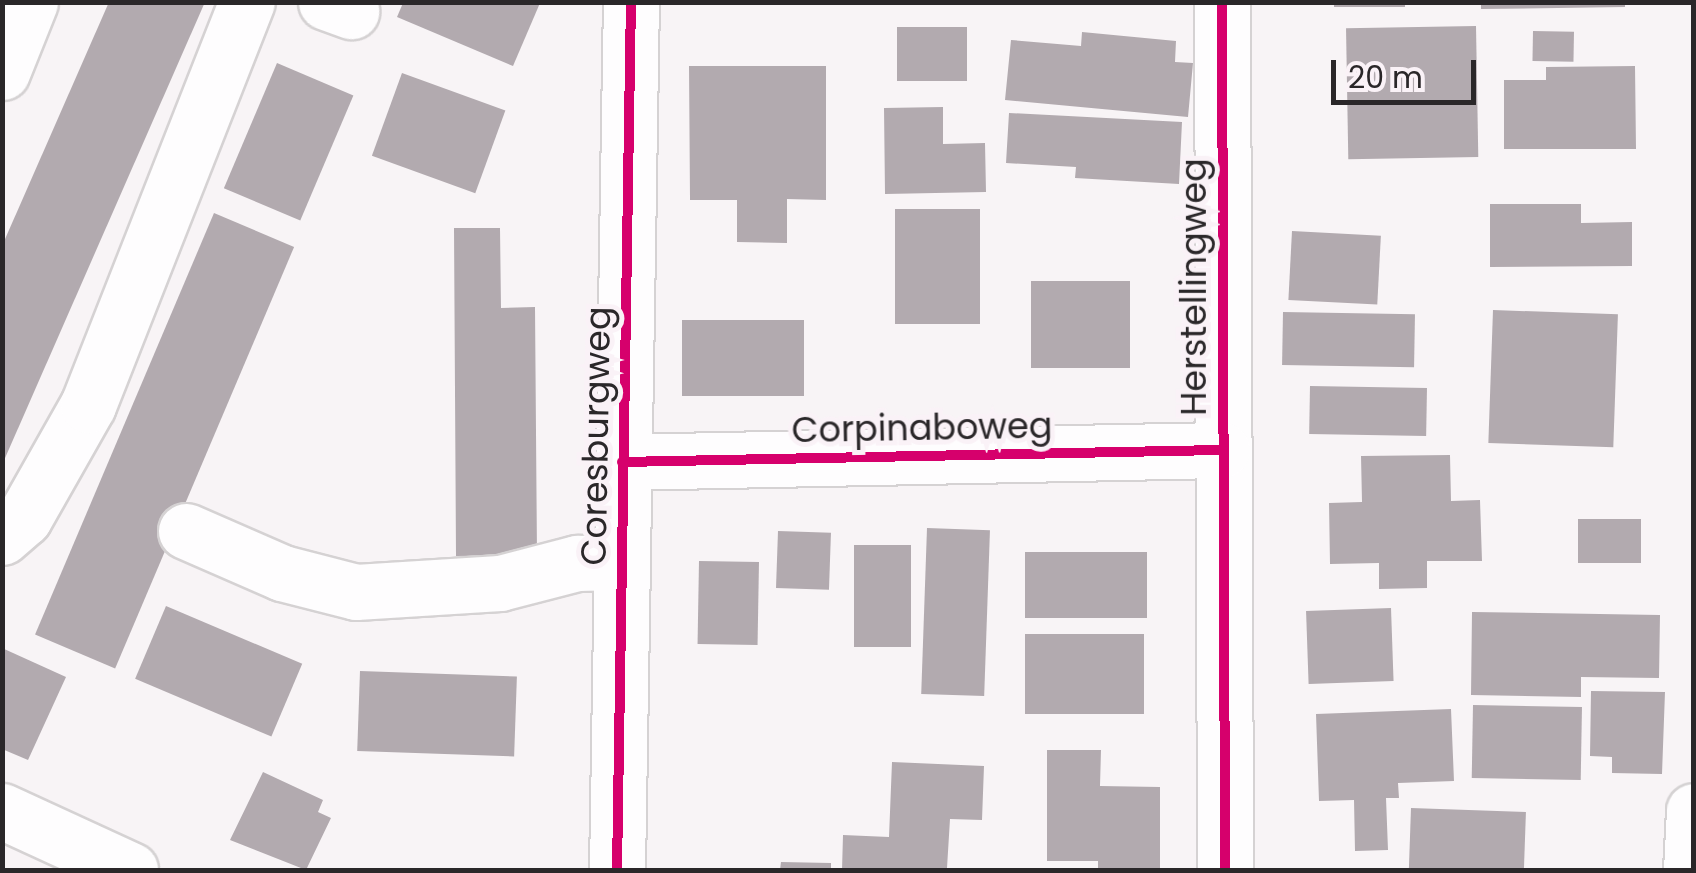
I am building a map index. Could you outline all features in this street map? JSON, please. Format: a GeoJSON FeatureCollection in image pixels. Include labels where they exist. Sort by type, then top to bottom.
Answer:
{"type":"FeatureCollection","features":[{"type":"Feature","properties":{"kind":"street"},"geometry":{"type":"LineString","coordinates":[[2,72],[30,2]]}},
{"type":"Feature","properties":{"kind":"street"},"geometry":{"type":"LineString","coordinates":[[2,538],[24,518],[88,405],[247,2]]}},
{"type":"Feature","properties":{"kind":"street","name":"Coresburgweg"},"geometry":{"type":"LineString","coordinates":[[617,870],[631,2]]}},
{"type":"Feature","properties":{"kind":"street","name":"Herstellingweg"},"geometry":{"type":"LineString","coordinates":[[1222,2],[1226,870]]}},
{"type":"Feature","properties":{"kind":"street","name":"Corpinaboweg"},"geometry":{"type":"LineString","coordinates":[[622,462],[1222,450]]}},
{"type":"Feature","properties":{"kind":"street"},"geometry":{"type":"LineString","coordinates":[[186,531],[282,573],[356,592],[500,583],[577,563],[622,562]]}},
{"type":"Feature","properties":{"kind":"street"},"geometry":{"type":"LineString","coordinates":[[2,811],[130,870]]}},
{"type":"Feature","properties":{"kind":"street"},"geometry":{"type":"LineString","coordinates":[[1691,870],[1694,811]]}},
{"type":"Feature","properties":{"kind":"building"},"geometry":{"type":"Polygon","coordinates":[[[109,2],[205,2],[2,465],[2,246],[109,2]]]}},
{"type":"Feature","properties":{"kind":"building"},"geometry":{"type":"Polygon","coordinates":[[[1334,2],[1405,2],[1405,7],[1334,7],[1334,2]]]}},
{"type":"Feature","properties":{"kind":"building"},"geometry":{"type":"Polygon","coordinates":[[[1481,2],[1625,2],[1625,7],[1481,9],[1481,2]]]}},
{"type":"Feature","properties":{"kind":"building"},"geometry":{"type":"Polygon","coordinates":[[[403,3],[540,3],[513,66],[397,17],[403,3]]]}},
{"type":"Feature","properties":{"kind":"building"},"geometry":{"type":"Polygon","coordinates":[[[1476,26],[1478,157],[1348,159],[1346,28],[1476,26]]]}},
{"type":"Feature","properties":{"kind":"building"},"geometry":{"type":"Polygon","coordinates":[[[897,27],[967,27],[967,81],[897,81],[897,27]]]}},
{"type":"Feature","properties":{"kind":"building"},"geometry":{"type":"Polygon","coordinates":[[[1533,31],[1574,32],[1573,62],[1532,61],[1533,31]]]}},
{"type":"Feature","properties":{"kind":"building"},"geometry":{"type":"Polygon","coordinates":[[[1082,32],[1176,41],[1175,62],[1193,63],[1188,117],[1005,100],[1011,40],[1081,46],[1082,32]]]}},
{"type":"Feature","properties":{"kind":"building"},"geometry":{"type":"Polygon","coordinates":[[[277,63],[353,95],[300,221],[224,188],[277,63]]]}},
{"type":"Feature","properties":{"kind":"building"},"geometry":{"type":"Polygon","coordinates":[[[689,66],[826,66],[826,200],[787,199],[787,243],[737,242],[737,200],[690,200],[689,66]]]}},
{"type":"Feature","properties":{"kind":"building"},"geometry":{"type":"Polygon","coordinates":[[[1635,66],[1636,149],[1504,149],[1504,80],[1546,80],[1546,67],[1635,66]]]}},
{"type":"Feature","properties":{"kind":"building"},"geometry":{"type":"Polygon","coordinates":[[[402,73],[505,111],[475,193],[372,156],[402,73]]]}},
{"type":"Feature","properties":{"kind":"building"},"geometry":{"type":"Polygon","coordinates":[[[943,107],[943,144],[985,143],[986,192],[885,194],[884,108],[943,107]]]}},
{"type":"Feature","properties":{"kind":"building"},"geometry":{"type":"Polygon","coordinates":[[[1009,113],[1182,122],[1179,184],[1075,178],[1076,167],[1006,163],[1009,113]]]}},
{"type":"Feature","properties":{"kind":"building"},"geometry":{"type":"Polygon","coordinates":[[[1490,204],[1581,204],[1581,223],[1632,222],[1632,266],[1490,267],[1490,204]]]}},
{"type":"Feature","properties":{"kind":"building"},"geometry":{"type":"Polygon","coordinates":[[[895,209],[980,209],[980,324],[895,324],[895,209]]]}},
{"type":"Feature","properties":{"kind":"building"},"geometry":{"type":"Polygon","coordinates":[[[214,213],[294,247],[115,669],[35,635],[214,213]]]}},
{"type":"Feature","properties":{"kind":"building"},"geometry":{"type":"Polygon","coordinates":[[[454,228],[500,228],[501,308],[535,307],[537,555],[456,556],[454,228]]]}},
{"type":"Feature","properties":{"kind":"building"},"geometry":{"type":"Polygon","coordinates":[[[1292,231],[1381,236],[1377,305],[1288,300],[1292,231]]]}},
{"type":"Feature","properties":{"kind":"building"},"geometry":{"type":"Polygon","coordinates":[[[1031,281],[1130,281],[1130,368],[1031,368],[1031,281]]]}},
{"type":"Feature","properties":{"kind":"building"},"geometry":{"type":"Polygon","coordinates":[[[1493,310],[1618,314],[1613,447],[1488,443],[1493,310]]]}},
{"type":"Feature","properties":{"kind":"building"},"geometry":{"type":"Polygon","coordinates":[[[1283,312],[1415,314],[1414,367],[1282,365],[1283,312]]]}},
{"type":"Feature","properties":{"kind":"building"},"geometry":{"type":"Polygon","coordinates":[[[682,320],[804,320],[804,396],[682,396],[682,320]]]}},
{"type":"Feature","properties":{"kind":"building"},"geometry":{"type":"Polygon","coordinates":[[[1310,386],[1427,388],[1426,436],[1309,434],[1310,386]]]}},
{"type":"Feature","properties":{"kind":"building"},"geometry":{"type":"Polygon","coordinates":[[[1450,455],[1451,501],[1480,500],[1482,561],[1427,561],[1427,588],[1379,589],[1379,563],[1330,564],[1329,503],[1362,502],[1361,456],[1450,455]]]}},
{"type":"Feature","properties":{"kind":"building"},"geometry":{"type":"Polygon","coordinates":[[[1578,519],[1641,519],[1641,563],[1578,563],[1578,519]]]}},
{"type":"Feature","properties":{"kind":"building"},"geometry":{"type":"Polygon","coordinates":[[[927,528],[990,530],[984,696],[921,694],[927,528]]]}},
{"type":"Feature","properties":{"kind":"building"},"geometry":{"type":"Polygon","coordinates":[[[778,531],[831,533],[829,590],[776,588],[778,531]]]}},
{"type":"Feature","properties":{"kind":"building"},"geometry":{"type":"Polygon","coordinates":[[[854,545],[911,545],[911,647],[854,647],[854,545]]]}},
{"type":"Feature","properties":{"kind":"building"},"geometry":{"type":"Polygon","coordinates":[[[1025,552],[1147,552],[1147,618],[1025,618],[1025,552]]]}},
{"type":"Feature","properties":{"kind":"building"},"geometry":{"type":"Polygon","coordinates":[[[699,561],[759,562],[758,645],[698,644],[699,561]]]}},
{"type":"Feature","properties":{"kind":"building"},"geometry":{"type":"Polygon","coordinates":[[[166,606],[302,664],[271,737],[135,679],[166,606]]]}},
{"type":"Feature","properties":{"kind":"building"},"geometry":{"type":"Polygon","coordinates":[[[1391,608],[1394,681],[1309,684],[1306,611],[1391,608]]]}},
{"type":"Feature","properties":{"kind":"building"},"geometry":{"type":"Polygon","coordinates":[[[1472,612],[1660,615],[1659,678],[1581,677],[1581,697],[1471,695],[1472,612]]]}},
{"type":"Feature","properties":{"kind":"building"},"geometry":{"type":"Polygon","coordinates":[[[1025,634],[1144,634],[1144,714],[1025,714],[1025,634]]]}},
{"type":"Feature","properties":{"kind":"building"},"geometry":{"type":"Polygon","coordinates":[[[2,648],[66,677],[28,760],[2,749],[2,648]]]}},
{"type":"Feature","properties":{"kind":"building"},"geometry":{"type":"Polygon","coordinates":[[[360,671],[517,676],[514,756],[357,751],[360,671]]]}},
{"type":"Feature","properties":{"kind":"building"},"geometry":{"type":"Polygon","coordinates":[[[1591,691],[1665,692],[1662,774],[1612,773],[1612,757],[1590,756],[1591,691]]]}},
{"type":"Feature","properties":{"kind":"building"},"geometry":{"type":"Polygon","coordinates":[[[1473,705],[1582,707],[1581,780],[1472,778],[1473,705]]]}},
{"type":"Feature","properties":{"kind":"building"},"geometry":{"type":"Polygon","coordinates":[[[1451,709],[1454,781],[1398,783],[1399,798],[1386,798],[1388,850],[1355,851],[1354,800],[1319,801],[1316,714],[1451,709]]]}},
{"type":"Feature","properties":{"kind":"building"},"geometry":{"type":"Polygon","coordinates":[[[1047,750],[1101,750],[1100,786],[1160,787],[1160,870],[1098,870],[1098,861],[1047,861],[1047,750]]]}},
{"type":"Feature","properties":{"kind":"building"},"geometry":{"type":"Polygon","coordinates":[[[892,762],[984,766],[982,820],[950,819],[947,868],[842,870],[843,835],[889,837],[892,762]]]}},
{"type":"Feature","properties":{"kind":"building"},"geometry":{"type":"Polygon","coordinates":[[[263,772],[323,800],[318,812],[331,818],[306,870],[230,840],[263,772]]]}},
{"type":"Feature","properties":{"kind":"building"},"geometry":{"type":"Polygon","coordinates":[[[1411,808],[1526,812],[1524,870],[1409,870],[1411,808]]]}},
{"type":"Feature","properties":{"kind":"building"},"geometry":{"type":"Polygon","coordinates":[[[781,862],[831,863],[831,870],[780,870],[781,862]]]}},
{"type":"Feature","properties":{"kind":"cycle path"},"geometry":{"type":"LineString","coordinates":[[617,870],[631,2]]}},
{"type":"Feature","properties":{"kind":"cycle path"},"geometry":{"type":"LineString","coordinates":[[1222,2],[1225,870]]}},
{"type":"Feature","properties":{"kind":"cycle path"},"geometry":{"type":"LineString","coordinates":[[622,462],[1222,450]]}}]}
